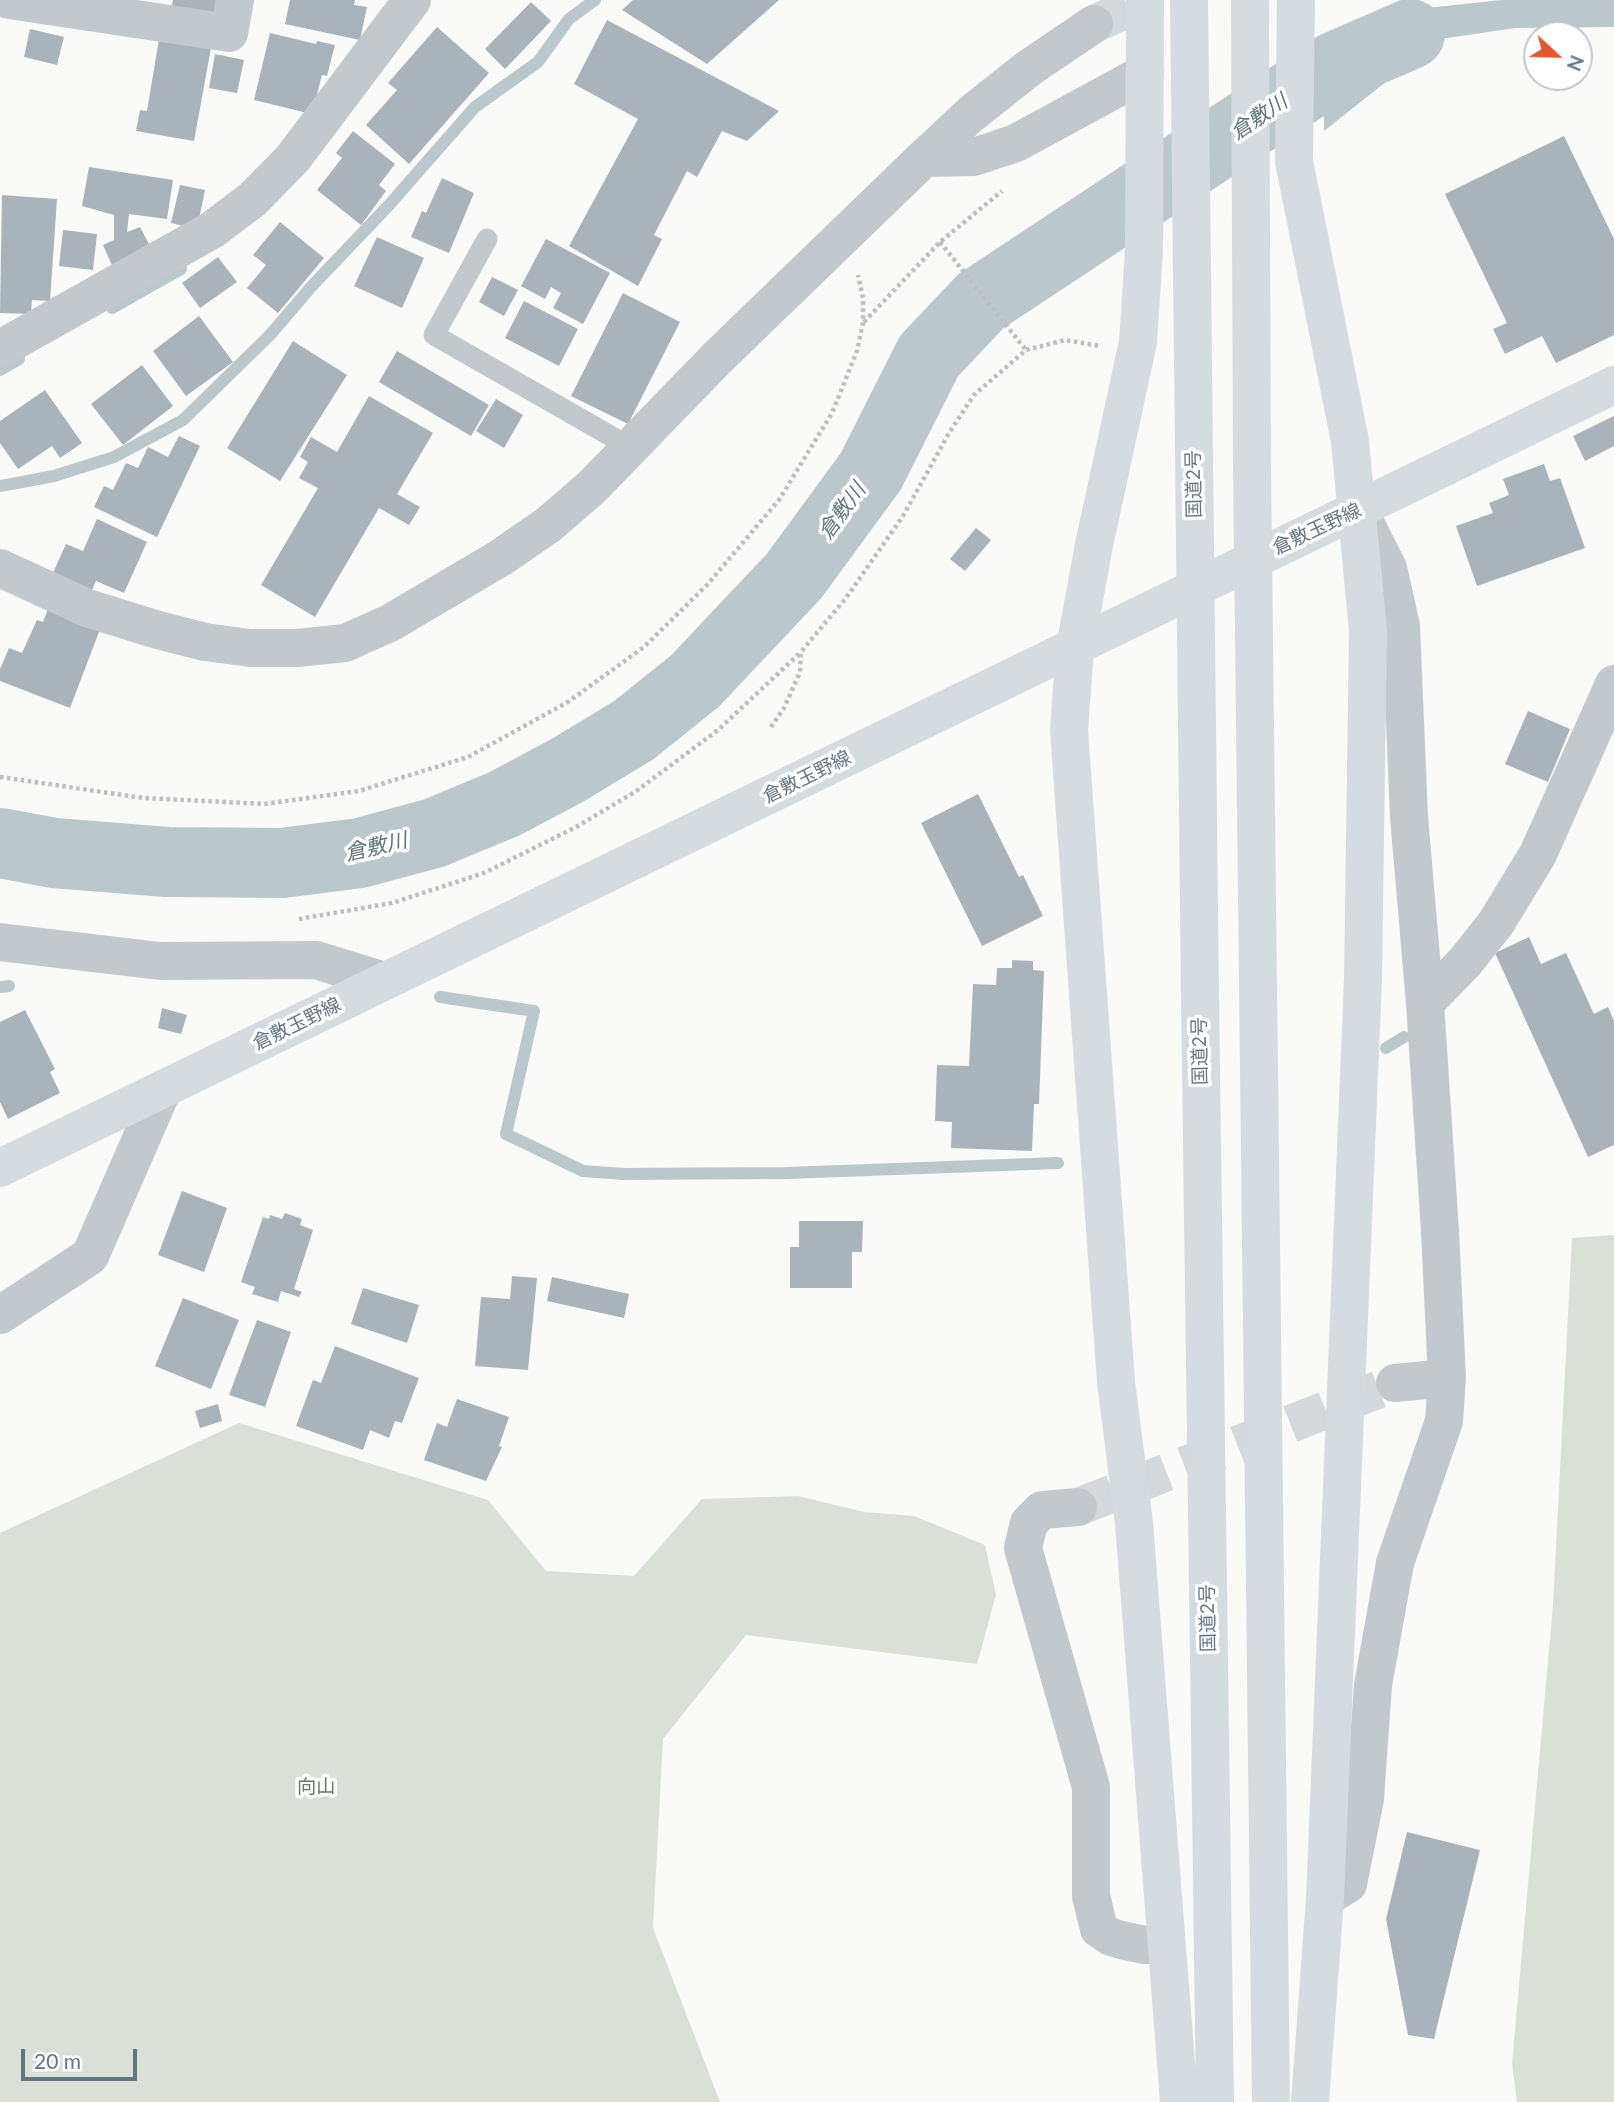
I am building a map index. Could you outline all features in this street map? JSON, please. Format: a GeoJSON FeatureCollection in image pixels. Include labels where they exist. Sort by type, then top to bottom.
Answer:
{"type":"FeatureCollection","features":[{"type":"Feature","properties":{"kind":"main road"},"geometry":{"type":"LineString","coordinates":[[1145,0],[1144,251],[1138,342],[1094,545],[1075,648],[1069,730],[1101,1198],[1116,1382],[1134,1523],[1179,2102]]}},
{"type":"Feature","properties":{"kind":"main road","name":"国道2号"},"geometry":{"type":"LineString","coordinates":[[1189,0],[1215,2102]]}},
{"type":"Feature","properties":{"kind":"main road"},"geometry":{"type":"LineString","coordinates":[[1250,0],[1252,467],[1271,2102]]}},
{"type":"Feature","properties":{"kind":"main road"},"geometry":{"type":"LineString","coordinates":[[1296,0],[1294,161],[1350,441],[1368,631],[1363,979],[1325,1898],[1310,2102]]}},
{"type":"Feature","properties":{"kind":"main road","name":"倉敷玉野線"},"geometry":{"type":"LineString","coordinates":[[0,1168],[1614,386]]}},
{"type":"Feature","properties":{"kind":"street"},"geometry":{"type":"LineString","coordinates":[[9,0],[229,33],[235,0]]}},
{"type":"Feature","properties":{"kind":"street"},"geometry":{"type":"LineString","coordinates":[[0,349],[212,230],[253,199],[293,158],[412,0]]}},
{"type":"Feature","properties":{"kind":"street"},"geometry":{"type":"LineString","coordinates":[[0,568],[88,608],[205,642],[262,648],[297,648],[345,643],[390,623],[500,558],[548,525],[592,487],[716,359],[971,114],[1029,68],[1094,24]]}},
{"type":"Feature","properties":{"kind":"street"},"geometry":{"type":"LineString","coordinates":[[924,158],[974,157],[1016,143],[1145,73]]}},
{"type":"Feature","properties":{"kind":"street"},"geometry":{"type":"LineString","coordinates":[[1325,1898],[1348,1884],[1365,1798],[1373,1685],[1395,1563],[1444,1421],[1447,1378],[1425,1003],[1409,817],[1401,626],[1388,568],[1358,509]]}},
{"type":"Feature","properties":{"kind":"street"},"geometry":{"type":"LineString","coordinates":[[1425,1003],[1465,962],[1496,923],[1538,854],[1614,684]]}},
{"type":"Feature","properties":{"kind":"street"},"geometry":{"type":"LineString","coordinates":[[0,942],[160,961],[316,960],[384,981]]}},
{"type":"Feature","properties":{"kind":"street"},"geometry":{"type":"LineString","coordinates":[[0,1315],[90,1256],[163,1089]]}},
{"type":"Feature","properties":{"kind":"street"},"geometry":{"type":"LineString","coordinates":[[1395,1383],[1447,1378]]}},
{"type":"Feature","properties":{"kind":"street"},"geometry":{"type":"LineString","coordinates":[[1078,1507],[1042,1510],[1029,1523],[1023,1548],[1091,1787],[1091,1896],[1098,1929],[1125,1941],[1145,1945],[1165,1943]]}},
{"type":"Feature","properties":{"kind":"lane"},"geometry":{"type":"LineString","coordinates":[[487,239],[434,335],[631,447]]}},
{"type":"Feature","properties":{"kind":"path"},"geometry":{"type":"LineString","coordinates":[[863,323],[940,242],[1004,189]]}},
{"type":"Feature","properties":{"kind":"path"},"geometry":{"type":"LineString","coordinates":[[0,777],[144,798],[264,804],[359,791],[468,757],[568,702],[644,647],[708,585],[779,500],[825,424],[857,351],[863,323],[863,298],[856,268],[839,240]]}},
{"type":"Feature","properties":{"kind":"path"},"geometry":{"type":"LineString","coordinates":[[940,242],[1026,350]]}},
{"type":"Feature","properties":{"kind":"path"},"geometry":{"type":"LineString","coordinates":[[288,920],[392,903],[484,873],[576,827],[635,792],[718,730],[801,652],[846,598],[903,516],[949,433],[974,395],[1026,350],[1065,340],[1111,348]]}},
{"type":"Feature","properties":{"kind":"path"},"geometry":{"type":"LineString","coordinates":[[771,727],[784,708],[800,672],[801,652]]}},
{"type":"Feature","properties":{"kind":"green space"},"geometry":{"type":"Polygon","coordinates":[[[1614,1235],[1614,2102],[1517,2102],[1512,2064],[1553,1605],[1572,1238],[1614,1235]]]}},
{"type":"Feature","properties":{"kind":"green space","name":"向山"},"geometry":{"type":"Polygon","coordinates":[[[239,1423],[488,1500],[546,1571],[634,1576],[702,1499],[798,1496],[864,1512],[914,1516],[985,1545],[996,1595],[977,1664],[746,1635],[663,1739],[653,1928],[720,2102],[0,2102],[0,1533],[239,1423]]]}},
{"type":"Feature","properties":{"kind":"shaded area"},"geometry":{"type":"Polygon","coordinates":[[[1502,0],[1614,0],[1614,27],[1593,27],[1593,21],[1523,21],[1523,28],[1440,39],[1324,131],[1324,43],[1357,25],[1398,11],[1502,0]]]}},
{"type":"Feature","properties":{"kind":"building"},"geometry":{"type":"Polygon","coordinates":[[[173,0],[218,0],[215,16],[171,9],[173,0]]]}},
{"type":"Feature","properties":{"kind":"building"},"geometry":{"type":"Polygon","coordinates":[[[290,0],[355,0],[354,5],[367,7],[360,40],[285,24],[290,0]]]}},
{"type":"Feature","properties":{"kind":"building"},"geometry":{"type":"Polygon","coordinates":[[[633,0],[779,0],[707,64],[622,10],[633,0]]]}},
{"type":"Feature","properties":{"kind":"building"},"geometry":{"type":"Polygon","coordinates":[[[531,2],[551,21],[505,69],[485,49],[531,2]]]}},
{"type":"Feature","properties":{"kind":"building"},"geometry":{"type":"Polygon","coordinates":[[[607,20],[779,111],[747,141],[722,131],[697,177],[687,171],[654,235],[662,239],[638,286],[569,246],[638,119],[574,84],[607,20]]]}},
{"type":"Feature","properties":{"kind":"building"},"geometry":{"type":"Polygon","coordinates":[[[437,27],[489,73],[409,164],[366,125],[397,90],[388,83],[437,27]]]}},
{"type":"Feature","properties":{"kind":"building"},"geometry":{"type":"Polygon","coordinates":[[[30,29],[64,37],[57,65],[24,57],[30,29]]]}},
{"type":"Feature","properties":{"kind":"building"},"geometry":{"type":"Polygon","coordinates":[[[270,33],[316,44],[317,41],[335,45],[327,76],[322,75],[312,114],[254,100],[270,33]]]}},
{"type":"Feature","properties":{"kind":"building"},"geometry":{"type":"Polygon","coordinates":[[[159,39],[211,48],[194,141],[136,131],[140,110],[147,111],[159,39]]]}},
{"type":"Feature","properties":{"kind":"building"},"geometry":{"type":"Polygon","coordinates":[[[215,54],[244,60],[237,93],[209,88],[215,54]]]}},
{"type":"Feature","properties":{"kind":"building"},"geometry":{"type":"Polygon","coordinates":[[[353,131],[395,164],[379,185],[386,191],[361,225],[317,190],[342,158],[336,153],[353,131]]]}},
{"type":"Feature","properties":{"kind":"building"},"geometry":{"type":"Polygon","coordinates":[[[1564,136],[1614,239],[1614,335],[1556,363],[1542,336],[1505,354],[1493,329],[1507,323],[1445,194],[1564,136]]]}},
{"type":"Feature","properties":{"kind":"building"},"geometry":{"type":"Polygon","coordinates":[[[89,167],[173,180],[167,219],[129,214],[127,232],[140,227],[152,250],[115,272],[103,245],[114,240],[114,215],[82,206],[89,167]]]}},
{"type":"Feature","properties":{"kind":"building"},"geometry":{"type":"Polygon","coordinates":[[[442,178],[474,193],[449,253],[411,237],[422,211],[426,213],[442,178]]]}},
{"type":"Feature","properties":{"kind":"building"},"geometry":{"type":"Polygon","coordinates":[[[180,185],[205,190],[197,229],[171,223],[180,185]]]}},
{"type":"Feature","properties":{"kind":"building"},"geometry":{"type":"Polygon","coordinates":[[[2,195],[57,199],[50,301],[32,300],[31,314],[0,313],[2,195]]]}},
{"type":"Feature","properties":{"kind":"building"},"geometry":{"type":"Polygon","coordinates":[[[280,222],[324,258],[278,313],[247,288],[266,265],[253,255],[280,222]]]}},
{"type":"Feature","properties":{"kind":"building"},"geometry":{"type":"Polygon","coordinates":[[[63,230],[97,234],[93,270],[59,266],[63,230]]]}},
{"type":"Feature","properties":{"kind":"building"},"geometry":{"type":"Polygon","coordinates":[[[377,237],[424,258],[402,308],[354,286],[377,237]]]}},
{"type":"Feature","properties":{"kind":"building"},"geometry":{"type":"Polygon","coordinates":[[[546,239],[610,273],[583,324],[553,308],[561,293],[551,287],[545,299],[521,286],[546,239]]]}},
{"type":"Feature","properties":{"kind":"building"},"geometry":{"type":"Polygon","coordinates":[[[218,257],[237,282],[200,308],[182,283],[218,257]]]}},
{"type":"Feature","properties":{"kind":"building"},"geometry":{"type":"Polygon","coordinates":[[[492,277],[518,290],[504,316],[479,302],[492,277]]]}},
{"type":"Feature","properties":{"kind":"building"},"geometry":{"type":"Polygon","coordinates":[[[623,293],[680,322],[628,424],[571,396],[623,293]]]}},
{"type":"Feature","properties":{"kind":"building"},"geometry":{"type":"Polygon","coordinates":[[[524,301],[578,329],[559,366],[505,338],[524,301]]]}},
{"type":"Feature","properties":{"kind":"building"},"geometry":{"type":"Polygon","coordinates":[[[199,316],[233,362],[186,396],[153,351],[199,316]]]}},
{"type":"Feature","properties":{"kind":"building"},"geometry":{"type":"Polygon","coordinates":[[[293,341],[347,375],[280,481],[227,448],[293,341]]]}},
{"type":"Feature","properties":{"kind":"building"},"geometry":{"type":"Polygon","coordinates":[[[397,351],[489,405],[471,436],[379,382],[397,351]]]}},
{"type":"Feature","properties":{"kind":"building"},"geometry":{"type":"Polygon","coordinates":[[[142,365],[173,406],[123,445],[91,404],[142,365]]]}},
{"type":"Feature","properties":{"kind":"building"},"geometry":{"type":"Polygon","coordinates":[[[45,390],[82,443],[60,458],[52,446],[18,469],[0,443],[0,421],[45,390]]]}},
{"type":"Feature","properties":{"kind":"building"},"geometry":{"type":"Polygon","coordinates":[[[369,396],[433,433],[397,494],[420,507],[409,525],[379,508],[315,617],[261,585],[318,488],[299,478],[308,462],[300,457],[311,437],[337,452],[369,396]]]}},
{"type":"Feature","properties":{"kind":"building"},"geometry":{"type":"Polygon","coordinates":[[[496,399],[523,415],[504,448],[476,431],[496,399]]]}},
{"type":"Feature","properties":{"kind":"building"},"geometry":{"type":"Polygon","coordinates":[[[1614,416],[1614,446],[1585,461],[1573,436],[1614,416]]]}},
{"type":"Feature","properties":{"kind":"building"},"geometry":{"type":"Polygon","coordinates":[[[179,436],[200,446],[157,537],[94,507],[104,486],[113,490],[126,463],[138,468],[148,447],[168,457],[179,436]]]}},
{"type":"Feature","properties":{"kind":"building"},"geometry":{"type":"Polygon","coordinates":[[[1544,464],[1550,481],[1560,478],[1585,548],[1477,586],[1456,526],[1493,513],[1489,503],[1509,495],[1503,479],[1544,464]]]}},
{"type":"Feature","properties":{"kind":"building"},"geometry":{"type":"Polygon","coordinates":[[[97,519],[147,542],[124,593],[96,581],[91,592],[52,575],[66,544],[83,551],[97,519]]]}},
{"type":"Feature","properties":{"kind":"building"},"geometry":{"type":"Polygon","coordinates":[[[976,528],[991,540],[965,571],[950,559],[976,528]]]}},
{"type":"Feature","properties":{"kind":"building"},"geometry":{"type":"Polygon","coordinates":[[[50,604],[102,624],[70,708],[0,681],[0,669],[9,648],[22,653],[37,620],[43,622],[50,604]]]}},
{"type":"Feature","properties":{"kind":"building"},"geometry":{"type":"Polygon","coordinates":[[[1528,711],[1570,729],[1548,782],[1505,764],[1528,711]]]}},
{"type":"Feature","properties":{"kind":"building"},"geometry":{"type":"Polygon","coordinates":[[[978,794],[1019,877],[1023,875],[1043,916],[982,946],[921,823],[978,794]]]}},
{"type":"Feature","properties":{"kind":"building"},"geometry":{"type":"Polygon","coordinates":[[[1529,937],[1541,964],[1566,953],[1594,1014],[1608,1007],[1614,1021],[1614,1145],[1588,1157],[1495,953],[1529,937]]]}},
{"type":"Feature","properties":{"kind":"building"},"geometry":{"type":"Polygon","coordinates":[[[1012,960],[1033,961],[1033,970],[1044,971],[1039,1104],[1034,1104],[1032,1151],[951,1148],[952,1122],[935,1121],[937,1065],[969,1066],[973,984],[996,985],[997,968],[1012,968],[1012,960]]]}},
{"type":"Feature","properties":{"kind":"building"},"geometry":{"type":"Polygon","coordinates":[[[162,1008],[187,1015],[181,1034],[158,1028],[162,1008]]]}},
{"type":"Feature","properties":{"kind":"building"},"geometry":{"type":"Polygon","coordinates":[[[25,1010],[55,1069],[50,1072],[60,1093],[8,1119],[0,1102],[0,1022],[25,1010]]]}},
{"type":"Feature","properties":{"kind":"building"},"geometry":{"type":"Polygon","coordinates":[[[182,1191],[227,1208],[204,1272],[158,1255],[182,1191]]]}},
{"type":"Feature","properties":{"kind":"building"},"geometry":{"type":"Polygon","coordinates":[[[285,1213],[302,1219],[300,1225],[313,1230],[294,1289],[302,1292],[299,1297],[281,1291],[278,1302],[252,1294],[255,1287],[241,1282],[263,1217],[269,1219],[270,1215],[282,1219],[285,1213]]]}},
{"type":"Feature","properties":{"kind":"building"},"geometry":{"type":"Polygon","coordinates":[[[799,1221],[863,1221],[862,1252],[852,1252],[852,1288],[790,1288],[790,1247],[799,1247],[799,1221]]]}},
{"type":"Feature","properties":{"kind":"building"},"geometry":{"type":"Polygon","coordinates":[[[512,1276],[537,1278],[528,1370],[475,1366],[481,1297],[510,1299],[512,1276]]]}},
{"type":"Feature","properties":{"kind":"building"},"geometry":{"type":"Polygon","coordinates":[[[552,1277],[629,1294],[624,1318],[547,1301],[552,1277]]]}},
{"type":"Feature","properties":{"kind":"building"},"geometry":{"type":"Polygon","coordinates":[[[363,1288],[419,1305],[407,1343],[351,1324],[363,1288]]]}},
{"type":"Feature","properties":{"kind":"building"},"geometry":{"type":"Polygon","coordinates":[[[183,1298],[239,1320],[211,1389],[155,1366],[183,1298]]]}},
{"type":"Feature","properties":{"kind":"building"},"geometry":{"type":"Polygon","coordinates":[[[257,1320],[291,1332],[265,1407],[229,1395],[257,1320]]]}},
{"type":"Feature","properties":{"kind":"building"},"geometry":{"type":"Polygon","coordinates":[[[335,1346],[419,1378],[402,1423],[395,1421],[389,1438],[370,1430],[363,1450],[296,1426],[313,1380],[321,1383],[335,1346]]]}},
{"type":"Feature","properties":{"kind":"building"},"geometry":{"type":"Polygon","coordinates":[[[457,1399],[509,1417],[499,1446],[502,1447],[486,1481],[424,1460],[437,1423],[447,1427],[457,1399]]]}},
{"type":"Feature","properties":{"kind":"building"},"geometry":{"type":"Polygon","coordinates":[[[218,1404],[222,1421],[200,1428],[195,1411],[218,1404]]]}},
{"type":"Feature","properties":{"kind":"building"},"geometry":{"type":"Polygon","coordinates":[[[1407,1832],[1480,1850],[1434,2039],[1408,2035],[1386,1919],[1407,1832]]]}},
{"type":"Feature","properties":{"kind":"waterway"},"geometry":{"type":"LineString","coordinates":[[0,486],[54,476],[114,457],[183,420],[270,335],[475,107],[538,62],[569,19],[595,0]]}},
{"type":"Feature","properties":{"kind":"waterway","name":"倉敷川"},"geometry":{"type":"LineString","coordinates":[[0,843],[54,853],[167,862],[282,863],[360,853],[434,833],[504,804],[568,770],[634,730],[695,681],[794,576],[871,471],[929,356],[981,301],[1336,66],[1410,34]]}},
{"type":"Feature","properties":{"kind":"waterway"},"geometry":{"type":"LineString","coordinates":[[112,308],[181,269]]}},
{"type":"Feature","properties":{"kind":"waterway"},"geometry":{"type":"LineString","coordinates":[[0,370],[19,359]]}},
{"type":"Feature","properties":{"kind":"waterway"},"geometry":{"type":"LineString","coordinates":[[0,987],[9,986]]}},
{"type":"Feature","properties":{"kind":"waterway"},"geometry":{"type":"LineString","coordinates":[[440,997],[534,1011],[506,1134],[583,1171],[624,1174],[787,1173],[1058,1163]]}},
{"type":"Feature","properties":{"kind":"waterway"},"geometry":{"type":"LineString","coordinates":[[1386,1048],[1404,1037]]}},
{"type":"Feature","properties":{"kind":"tunnel"},"geometry":{"type":"LineString","coordinates":[[1094,24],[1147,0]]}},
{"type":"Feature","properties":{"kind":"tunnel"},"geometry":{"type":"LineString","coordinates":[[1078,1507],[1395,1383]]}}]}
